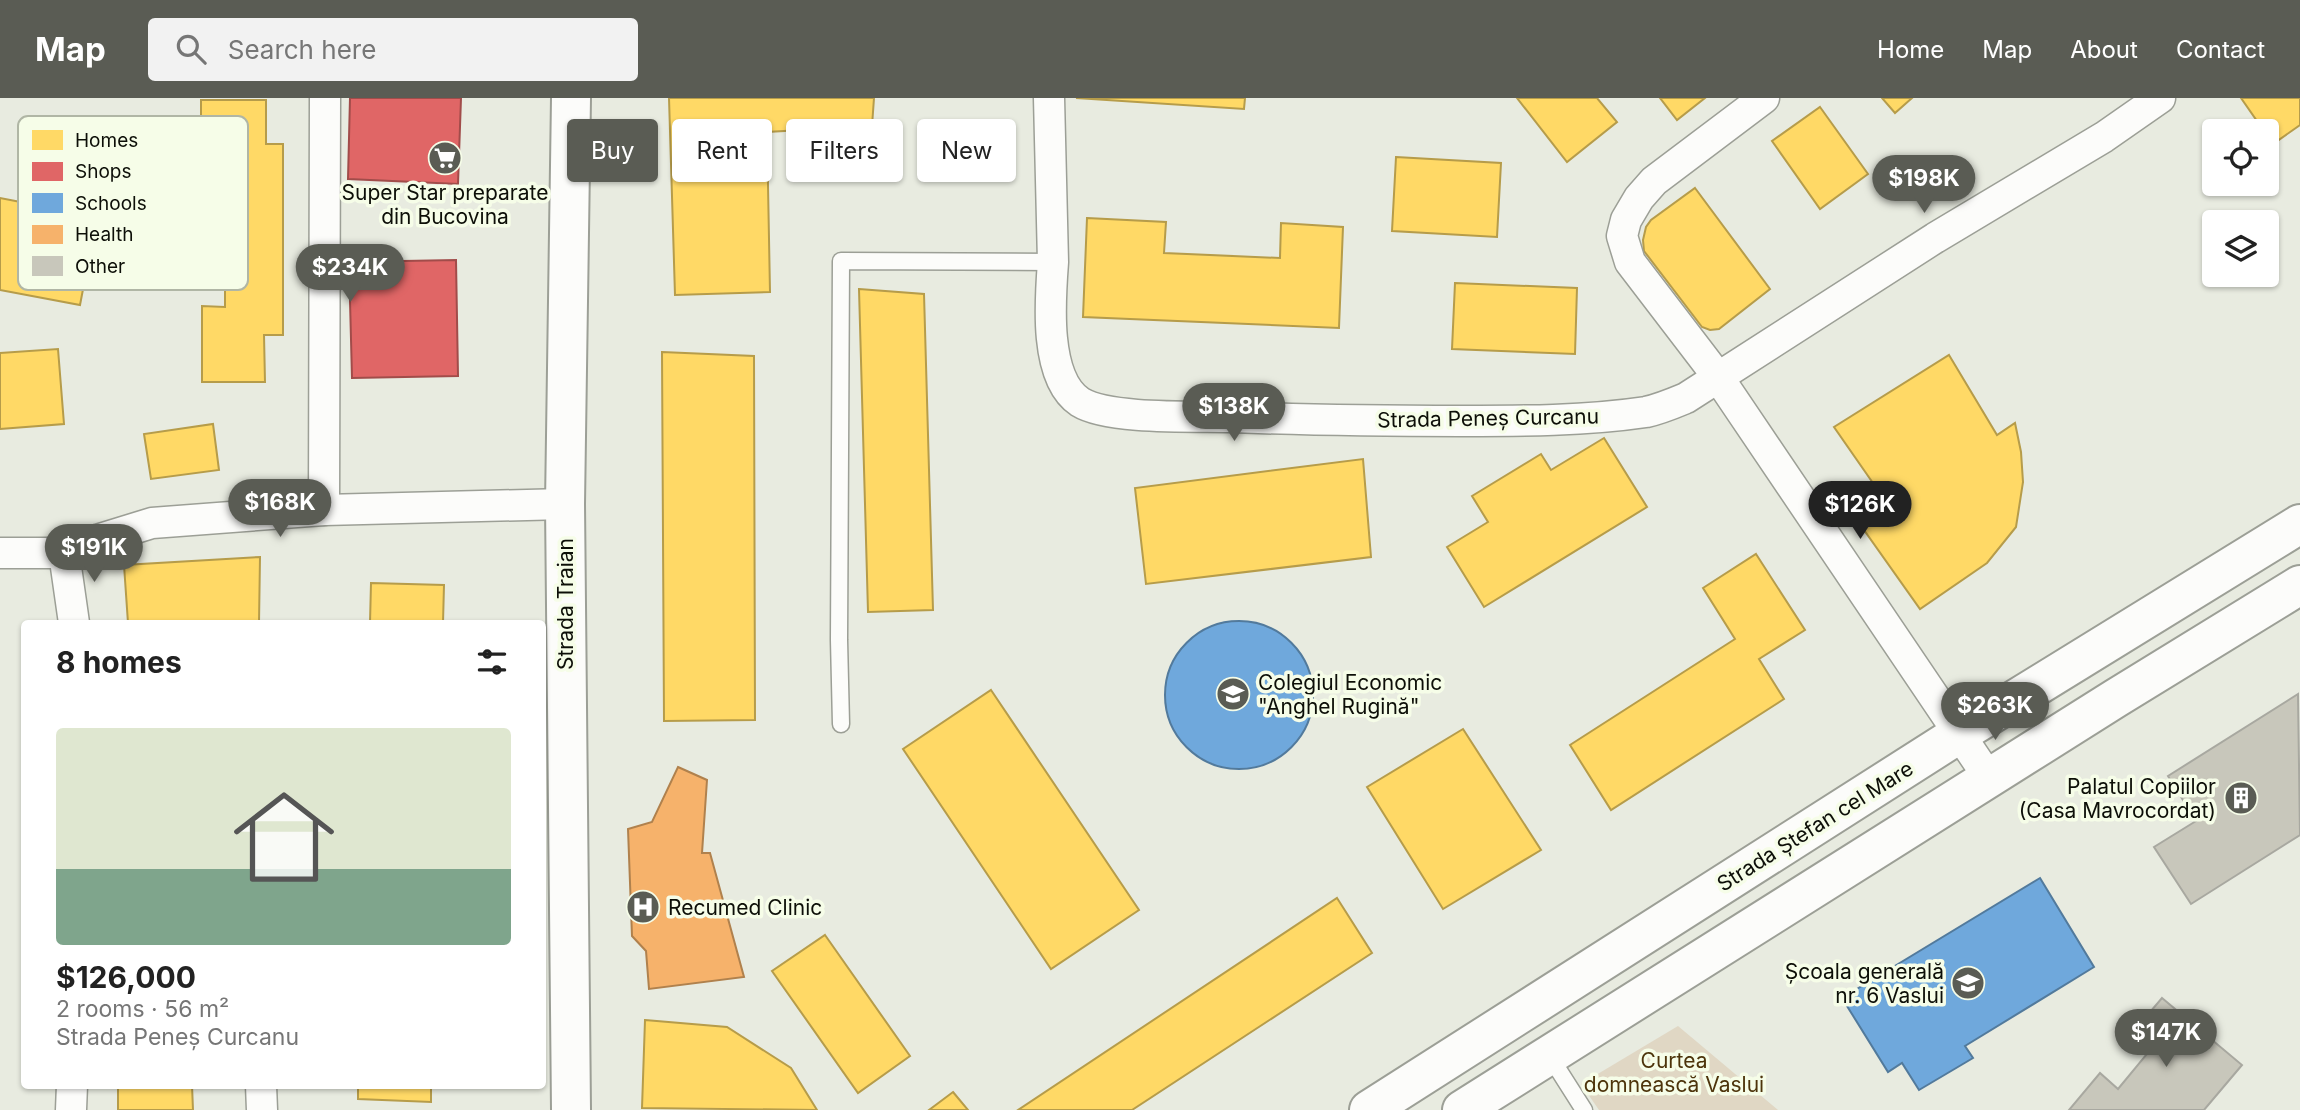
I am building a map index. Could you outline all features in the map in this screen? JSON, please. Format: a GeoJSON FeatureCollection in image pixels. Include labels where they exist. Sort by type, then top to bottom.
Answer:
{"type":"FeatureCollection","features":[{"type":"Feature","properties":{"kind":"main road","name":"Strada Traian"},"geometry":{"type":"LineString","coordinates":[[570,98],[565,504],[570,1110]]}},
{"type":"Feature","properties":{"kind":"main road","name":"Strada Ștefan cel Mare"},"geometry":{"type":"LineString","coordinates":[[1368,1110],[1959,734],[2300,524]]}},
{"type":"Feature","properties":{"kind":"main road"},"geometry":{"type":"LineString","coordinates":[[1462,1110],[2300,584]]}},
{"type":"Feature","properties":{"kind":"street"},"geometry":{"type":"LineString","coordinates":[[324,510],[325,98]]}},
{"type":"Feature","properties":{"kind":"street","name":"Strada Peneș Curcanu"},"geometry":{"type":"LineString","coordinates":[[1049,98],[1054,361],[1063,384],[1079,401],[1101,411],[1141,415],[1346,421],[1539,421],[1648,411],[1686,398],[1935,238],[2104,136],[2160,98]]}},
{"type":"Feature","properties":{"kind":"street"},"geometry":{"type":"LineString","coordinates":[[1764,98],[1654,181],[1639,198],[1626,220],[1622,236],[1630,262],[1718,377],[1989,778]]}},
{"type":"Feature","properties":{"kind":"street"},"geometry":{"type":"LineString","coordinates":[[0,553],[64,553],[100,538],[152,523],[324,510],[565,504]]}},
{"type":"Feature","properties":{"kind":"street"},"geometry":{"type":"LineString","coordinates":[[64,553],[74,620]]}},
{"type":"Feature","properties":{"kind":"street"},"geometry":{"type":"LineString","coordinates":[[71,1110],[72,1089]]}},
{"type":"Feature","properties":{"kind":"street"},"geometry":{"type":"LineString","coordinates":[[261,1089],[262,1110]]}},
{"type":"Feature","properties":{"kind":"lane"},"geometry":{"type":"LineString","coordinates":[[841,724],[841,261],[1053,262]]}},
{"type":"Feature","properties":{"kind":"lane"},"geometry":{"type":"LineString","coordinates":[[1549,1055],[1584,1110]]}},
{"type":"Feature","properties":{"kind":"green space","name":"Curtea domnească Vaslui"},"geometry":{"type":"Polygon","coordinates":[[[1678,1026],[1778,1110],[1599,1110],[1581,1084],[1678,1026]]]}},
{"type":"Feature","properties":{"kind":"building: Homes"},"geometry":{"type":"Polygon","coordinates":[[[669,98],[874,98],[872,119],[786,119],[786,131],[772,132],[772,119],[672,119],[672,182],[768,182],[770,292],[675,295],[669,98]]]}},
{"type":"Feature","properties":{"kind":"building: Homes"},"geometry":{"type":"Polygon","coordinates":[[[1076,98],[1245,98],[1244,109],[1076,98]]]}},
{"type":"Feature","properties":{"kind":"building: Homes"},"geometry":{"type":"Polygon","coordinates":[[[1517,98],[1597,98],[1617,122],[1567,162],[1517,98]]]}},
{"type":"Feature","properties":{"kind":"building: Homes"},"geometry":{"type":"Polygon","coordinates":[[[1660,98],[1705,98],[1677,120],[1660,98]]]}},
{"type":"Feature","properties":{"kind":"building: Homes"},"geometry":{"type":"Polygon","coordinates":[[[1882,98],[1912,98],[1895,113],[1882,98]]]}},
{"type":"Feature","properties":{"kind":"building: Homes"},"geometry":{"type":"Polygon","coordinates":[[[2241,98],[2300,98],[2300,125],[2279,140],[2279,119],[2256,119],[2241,98]]]}},
{"type":"Feature","properties":{"kind":"building: Homes"},"geometry":{"type":"Polygon","coordinates":[[[201,100],[266,100],[266,144],[283,144],[283,335],[264,335],[265,382],[202,382],[202,306],[225,307],[225,290],[248,290],[248,116],[201,116],[201,100]]]}},
{"type":"Feature","properties":{"kind":"building: Homes"},"geometry":{"type":"Polygon","coordinates":[[[1820,107],[1868,174],[1820,209],[1772,141],[1820,107]]]}},
{"type":"Feature","properties":{"kind":"building: Homes"},"geometry":{"type":"Polygon","coordinates":[[[1396,157],[1501,163],[1497,237],[1392,231],[1396,157]]]}},
{"type":"Feature","properties":{"kind":"building: Homes"},"geometry":{"type":"Polygon","coordinates":[[[1695,188],[1770,289],[1719,329],[1702,327],[1644,251],[1643,240],[1651,220],[1695,188]]]}},
{"type":"Feature","properties":{"kind":"building: Homes"},"geometry":{"type":"Polygon","coordinates":[[[0,198],[18,201],[18,290],[83,290],[80,305],[0,290],[0,198]]]}},
{"type":"Feature","properties":{"kind":"building: Homes"},"geometry":{"type":"Polygon","coordinates":[[[1087,218],[1166,222],[1164,253],[1280,258],[1281,223],[1343,227],[1339,328],[1083,317],[1087,218]]]}},
{"type":"Feature","properties":{"kind":"building: Homes"},"geometry":{"type":"Polygon","coordinates":[[[1455,283],[1577,288],[1575,354],[1452,349],[1455,283]]]}},
{"type":"Feature","properties":{"kind":"building: Homes"},"geometry":{"type":"Polygon","coordinates":[[[859,289],[924,294],[933,610],[868,612],[859,289]]]}},
{"type":"Feature","properties":{"kind":"building: Homes"},"geometry":{"type":"Polygon","coordinates":[[[58,349],[64,424],[0,429],[0,353],[58,349]]]}},
{"type":"Feature","properties":{"kind":"building: Homes"},"geometry":{"type":"Polygon","coordinates":[[[662,352],[754,356],[755,720],[664,721],[662,352]]]}},
{"type":"Feature","properties":{"kind":"building: Homes"},"geometry":{"type":"Polygon","coordinates":[[[1949,355],[1997,435],[2015,423],[2023,482],[2016,527],[1987,563],[1920,609],[1847,506],[1875,486],[1834,427],[1949,355]]]}},
{"type":"Feature","properties":{"kind":"building: Homes"},"geometry":{"type":"Polygon","coordinates":[[[213,424],[219,470],[151,479],[144,434],[213,424]]]}},
{"type":"Feature","properties":{"kind":"building: Homes"},"geometry":{"type":"Polygon","coordinates":[[[1604,438],[1647,507],[1484,607],[1447,547],[1488,522],[1472,496],[1541,454],[1551,470],[1604,438]]]}},
{"type":"Feature","properties":{"kind":"building: Homes"},"geometry":{"type":"Polygon","coordinates":[[[1363,459],[1371,557],[1146,584],[1135,488],[1363,459]]]}},
{"type":"Feature","properties":{"kind":"building: Homes"},"geometry":{"type":"Polygon","coordinates":[[[1756,554],[1805,630],[1759,659],[1784,699],[1611,810],[1570,745],[1735,639],[1703,588],[1756,554]]]}},
{"type":"Feature","properties":{"kind":"building: Homes"},"geometry":{"type":"Polygon","coordinates":[[[260,557],[259,620],[128,620],[124,565],[260,557]]]}},
{"type":"Feature","properties":{"kind":"building: Homes"},"geometry":{"type":"Polygon","coordinates":[[[371,583],[444,585],[443,620],[370,620],[371,583]]]}},
{"type":"Feature","properties":{"kind":"building: Homes"},"geometry":{"type":"Polygon","coordinates":[[[991,690],[1139,910],[1051,969],[903,749],[991,690]]]}},
{"type":"Feature","properties":{"kind":"building: Homes"},"geometry":{"type":"Polygon","coordinates":[[[1463,729],[1541,850],[1443,909],[1367,787],[1463,729]]]}},
{"type":"Feature","properties":{"kind":"building: Homes"},"geometry":{"type":"Polygon","coordinates":[[[1337,898],[1372,953],[1132,1110],[1018,1110],[1337,898]]]}},
{"type":"Feature","properties":{"kind":"building: Homes"},"geometry":{"type":"Polygon","coordinates":[[[825,935],[910,1056],[858,1093],[772,971],[825,935]]]}},
{"type":"Feature","properties":{"kind":"building: Homes"},"geometry":{"type":"Polygon","coordinates":[[[645,1020],[727,1027],[791,1068],[817,1110],[642,1108],[645,1020]]]}},
{"type":"Feature","properties":{"kind":"building: Homes"},"geometry":{"type":"Polygon","coordinates":[[[118,1089],[192,1089],[193,1110],[118,1110],[118,1089]]]}},
{"type":"Feature","properties":{"kind":"building: Homes"},"geometry":{"type":"Polygon","coordinates":[[[358,1089],[431,1089],[431,1102],[358,1099],[358,1089]]]}},
{"type":"Feature","properties":{"kind":"building: Homes"},"geometry":{"type":"Polygon","coordinates":[[[953,1092],[968,1110],[929,1110],[953,1092]]]}},
{"type":"Feature","properties":{"kind":"building: Shops"},"geometry":{"type":"Polygon","coordinates":[[[350,98],[461,98],[458,184],[348,179],[350,98]]]}},
{"type":"Feature","properties":{"kind":"building: Shops"},"geometry":{"type":"Polygon","coordinates":[[[456,260],[458,376],[352,378],[349,262],[456,260]]]}},
{"type":"Feature","properties":{"kind":"building: Schools"},"geometry":{"type":"Polygon","coordinates":[[[1239,621],[1267,627],[1291,643],[1307,667],[1313,695],[1307,723],[1291,747],[1267,763],[1239,769],[1211,763],[1187,747],[1171,723],[1165,695],[1171,667],[1187,643],[1211,627],[1239,621]]]}},
{"type":"Feature","properties":{"kind":"building: Schools","name":"Școala generală nr. 6 Vaslui"},"geometry":{"type":"Polygon","coordinates":[[[2040,878],[2094,967],[1965,1046],[1973,1058],[1919,1090],[1902,1063],[1888,1072],[1842,998],[2040,878]]]}},
{"type":"Feature","properties":{"kind":"building: Health"},"geometry":{"type":"Polygon","coordinates":[[[678,767],[707,780],[702,853],[710,853],[744,977],[649,989],[646,951],[632,936],[628,829],[652,822],[678,767]]]}},
{"type":"Feature","properties":{"kind":"building: Other","name":"Palatul Copiilor (Casa Mavrocordat)"},"geometry":{"type":"Polygon","coordinates":[[[2298,694],[2300,835],[2191,904],[2154,847],[2196,821],[2168,776],[2298,694]]]}},
{"type":"Feature","properties":{"kind":"building: Other"},"geometry":{"type":"Polygon","coordinates":[[[2162,998],[2242,1065],[2204,1110],[2069,1110],[2100,1073],[2118,1089],[2147,1054],[2128,1038],[2162,998]]]}},
{"type":"Feature","properties":{"kind":"place","name":"Super Star preparate din Bucovina"},"geometry":{"type":"Point","coordinates":[445,158]}},
{"type":"Feature","properties":{"kind":"place","name":"Colegiul Economic \"Anghel Rugină\""},"geometry":{"type":"Point","coordinates":[1233,694]}},
{"type":"Feature","properties":{"kind":"place","name":"Palatul Copiilor (Casa Mavrocordat)"},"geometry":{"type":"Point","coordinates":[2241,798]}},
{"type":"Feature","properties":{"kind":"place","name":"Recumed Clinic"},"geometry":{"type":"Point","coordinates":[643,907]}},
{"type":"Feature","properties":{"kind":"place","name":"Școala generală nr. 6 Vaslui"},"geometry":{"type":"Point","coordinates":[1968,983]}}]}
